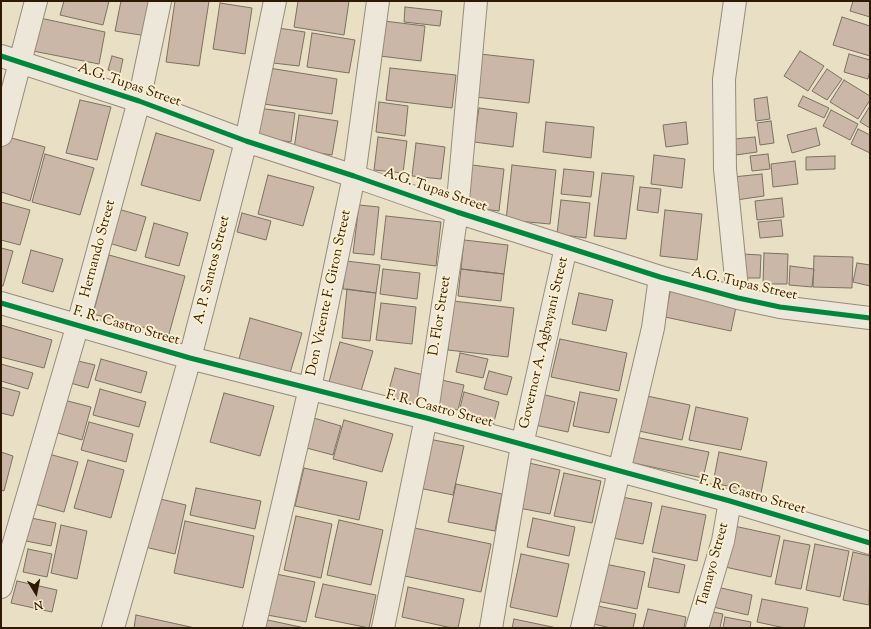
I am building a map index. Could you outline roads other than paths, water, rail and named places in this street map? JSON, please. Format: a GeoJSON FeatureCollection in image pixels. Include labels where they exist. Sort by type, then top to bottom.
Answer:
{"type":"FeatureCollection","features":[{"type":"Feature","properties":{"kind":"street"},"geometry":{"type":"LineString","coordinates":[[1,135],[11,60],[36,1]]}},
{"type":"Feature","properties":{"kind":"street","name":"Hernando Street"},"geometry":{"type":"LineString","coordinates":[[1,586],[78,324],[139,101],[160,1]]}},
{"type":"Feature","properties":{"kind":"street","name":"A. P. Santos Street"},"geometry":{"type":"LineString","coordinates":[[113,628],[190,358],[246,142],[276,1]]}},
{"type":"Feature","properties":{"kind":"street","name":"Don Vicente F. Giron Street"},"geometry":{"type":"LineString","coordinates":[[254,628],[310,388],[354,176],[378,1]]}},
{"type":"Feature","properties":{"kind":"street","name":"D. Flor Street"},"geometry":{"type":"LineString","coordinates":[[383,628],[426,418],[457,212],[476,1]]}},
{"type":"Feature","properties":{"kind":"street"},"geometry":{"type":"LineString","coordinates":[[735,1],[724,79],[725,168],[738,298]]}},
{"type":"Feature","properties":{"kind":"street","name":"A.G. Tupas Street"},"geometry":{"type":"LineString","coordinates":[[11,60],[139,101],[246,142],[660,277],[738,298],[780,307],[870,318]]}},
{"type":"Feature","properties":{"kind":"street","name":"Governor A. Agbayani Street"},"geometry":{"type":"LineString","coordinates":[[490,628],[522,445],[566,247]]}},
{"type":"Feature","properties":{"kind":"street"},"geometry":{"type":"LineString","coordinates":[[582,628],[653,328],[660,277]]}},
{"type":"Feature","properties":{"kind":"street","name":"F. R. Castro Street"},"geometry":{"type":"LineString","coordinates":[[1,303],[78,324],[190,358],[426,418],[730,501],[870,543]]}},
{"type":"Feature","properties":{"kind":"street","name":"Tamayo Street"},"geometry":{"type":"LineString","coordinates":[[697,628],[723,541],[730,501]]}}]}
